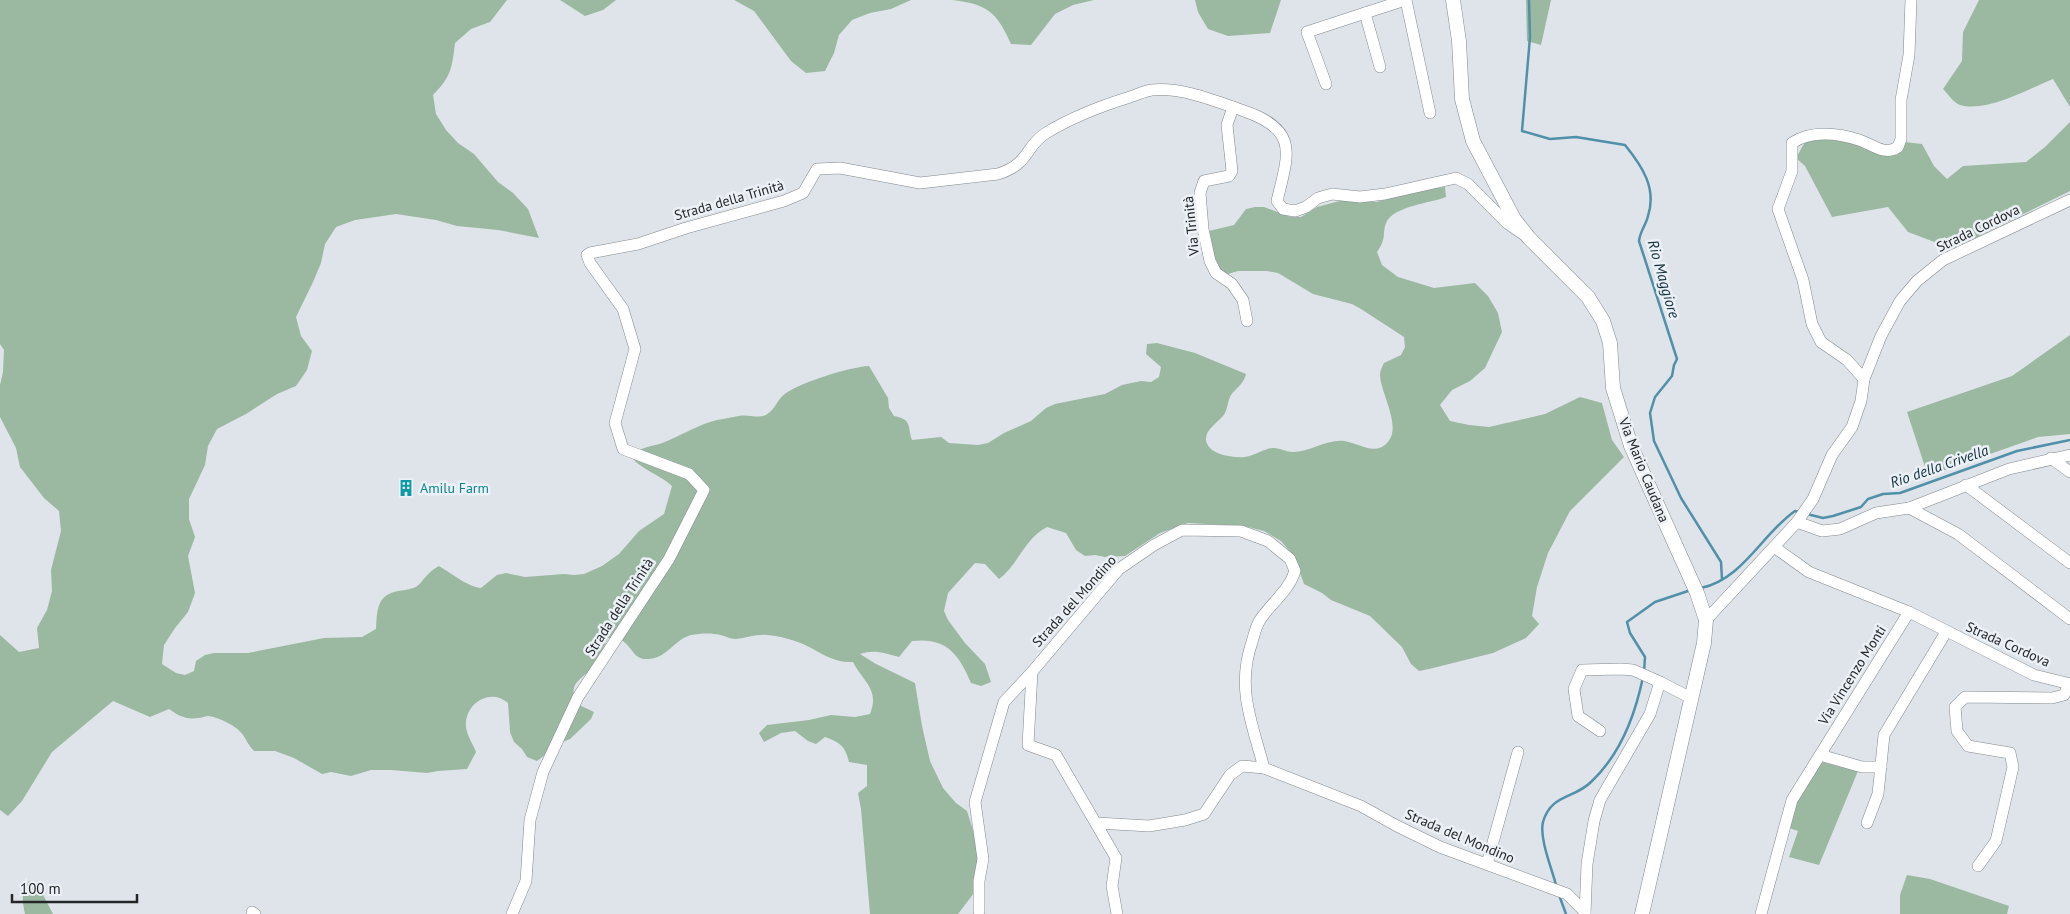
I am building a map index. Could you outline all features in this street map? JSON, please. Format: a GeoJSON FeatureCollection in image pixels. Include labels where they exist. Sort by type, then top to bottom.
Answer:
{"type":"FeatureCollection","features":[{"type":"Feature","properties":{"kind":"main road","name":"Via Mario Caudana"},"geometry":{"type":"LineString","coordinates":[[1453,0],[1459,42],[1462,99],[1473,141],[1514,220],[1529,238],[1588,297],[1603,321],[1610,343],[1612,388],[1631,446],[1695,589],[1706,620],[1704,643],[1642,914]]}},
{"type":"Feature","properties":{"kind":"street"},"geometry":{"type":"LineString","coordinates":[[1326,84],[1307,32],[1405,0],[1430,113]]}},
{"type":"Feature","properties":{"kind":"street"},"geometry":{"type":"LineString","coordinates":[[1864,379],[1847,360],[1820,342],[1812,324],[1803,280],[1778,209],[1792,171],[1792,143],[1801,137],[1815,134],[1837,135],[1859,140],[1881,150],[1891,152],[1898,147],[1901,100],[1909,55],[1911,0]]}},
{"type":"Feature","properties":{"kind":"street"},"geometry":{"type":"LineString","coordinates":[[1365,13],[1380,67]]}},
{"type":"Feature","properties":{"kind":"street","name":"Strada della Trinità"},"geometry":{"type":"LineString","coordinates":[[512,914],[526,882],[530,820],[543,772],[578,697],[669,559],[704,490],[689,474],[623,449],[615,423],[635,349],[623,309],[590,263],[588,255],[638,244],[784,201],[803,193],[817,169],[840,168],[920,183],[998,174],[1008,171],[1019,164],[1045,134],[1100,106],[1151,90],[1178,92],[1233,107],[1271,124],[1285,141],[1287,156],[1276,201],[1283,209],[1295,212],[1318,198],[1332,194],[1360,197],[1385,194],[1456,178],[1468,184],[1507,223],[1529,238]]}},
{"type":"Feature","properties":{"kind":"street","name":"Via Trinità"},"geometry":{"type":"LineString","coordinates":[[1233,107],[1227,125],[1232,171],[1229,176],[1204,181],[1200,193],[1203,229],[1210,262],[1216,272],[1232,284],[1243,300],[1247,321]]}},
{"type":"Feature","properties":{"kind":"street","name":"Strada Cordova"},"geometry":{"type":"LineString","coordinates":[[1706,620],[1774,547],[1813,499],[1832,455],[1852,427],[1862,401],[1864,379],[1881,336],[1900,301],[1917,281],[1943,260],[2070,200]]}},
{"type":"Feature","properties":{"kind":"street"},"geometry":{"type":"LineString","coordinates":[[1801,516],[1822,531],[1840,529],[1876,513],[1909,508],[2009,469],[2070,454]]}},
{"type":"Feature","properties":{"kind":"street"},"geometry":{"type":"LineString","coordinates":[[2051,458],[2070,472]]}},
{"type":"Feature","properties":{"kind":"street"},"geometry":{"type":"LineString","coordinates":[[1966,485],[2070,563]]}},
{"type":"Feature","properties":{"kind":"street"},"geometry":{"type":"LineString","coordinates":[[1909,508],[1958,534],[2070,619]]}},
{"type":"Feature","properties":{"kind":"street","name":"Strada del Mondino"},"geometry":{"type":"LineString","coordinates":[[979,911],[979,881],[983,859],[975,802],[1004,702],[1032,672],[1119,569],[1154,545],[1182,530],[1241,531],[1268,541],[1290,559],[1295,571],[1292,582],[1259,621],[1248,654],[1244,675],[1249,714],[1264,768]]}},
{"type":"Feature","properties":{"kind":"street","name":"Strada Cordova"},"geometry":{"type":"LineString","coordinates":[[1774,547],[1809,572],[1909,612],[2034,675],[2069,684],[2064,695],[2052,698],[1965,697],[1955,707],[1957,731],[1968,746],[2010,753],[2013,767],[1996,841],[1978,866]]}},
{"type":"Feature","properties":{"kind":"street","name":"Via Vincenzo Monti"},"geometry":{"type":"LineString","coordinates":[[1761,914],[1792,800],[1909,612]]}},
{"type":"Feature","properties":{"kind":"street"},"geometry":{"type":"LineString","coordinates":[[1867,823],[1878,794],[1884,735],[1946,632]]}},
{"type":"Feature","properties":{"kind":"street"},"geometry":{"type":"LineString","coordinates":[[1600,731],[1578,716],[1574,689],[1582,670],[1622,669],[1643,674],[1691,698]]}},
{"type":"Feature","properties":{"kind":"street"},"geometry":{"type":"LineString","coordinates":[[1032,672],[1028,745],[1056,754],[1116,858],[1112,886],[1117,914]]}},
{"type":"Feature","properties":{"kind":"street"},"geometry":{"type":"LineString","coordinates":[[1585,913],[1587,864],[1594,821],[1600,800],[1650,714],[1660,682]]}},
{"type":"Feature","properties":{"kind":"street"},"geometry":{"type":"LineString","coordinates":[[1487,864],[1518,752]]}},
{"type":"Feature","properties":{"kind":"street"},"geometry":{"type":"LineString","coordinates":[[1820,755],[1862,767],[1881,766]]}},
{"type":"Feature","properties":{"kind":"street","name":"Strada del Mondino"},"geometry":{"type":"LineString","coordinates":[[1097,823],[1149,826],[1198,816],[1208,810],[1230,775],[1236,770],[1242,766],[1264,768],[1361,806],[1397,826],[1432,842],[1552,890],[1564,893],[1577,902],[1585,913]]}},
{"type":"Feature","properties":{"kind":"green space"},"geometry":{"type":"Polygon","coordinates":[[[0,0],[507,0],[490,22],[471,29],[455,43],[450,72],[444,83],[433,95],[436,114],[446,130],[458,143],[474,154],[498,182],[513,193],[528,209],[539,238],[498,230],[457,226],[436,220],[396,214],[355,220],[336,227],[325,244],[321,263],[296,317],[301,336],[312,351],[307,370],[296,386],[277,394],[246,414],[217,429],[208,446],[205,465],[189,499],[189,519],[195,537],[188,556],[195,593],[188,612],[164,645],[162,664],[176,673],[185,675],[194,671],[196,661],[205,655],[214,653],[248,653],[324,638],[362,637],[376,629],[379,605],[385,597],[392,593],[416,587],[431,571],[439,566],[465,582],[481,588],[497,575],[506,573],[525,577],[574,575],[584,574],[602,566],[619,554],[639,531],[664,514],[672,486],[635,461],[631,457],[635,453],[713,421],[742,416],[760,417],[766,415],[783,395],[793,389],[850,369],[869,366],[888,398],[889,408],[894,416],[907,422],[912,440],[941,437],[949,443],[978,445],[988,443],[1004,433],[1031,421],[1046,408],[1055,404],[1105,394],[1122,385],[1141,381],[1151,382],[1159,377],[1161,367],[1146,354],[1147,344],[1157,343],[1195,353],[1246,374],[1242,383],[1231,395],[1225,414],[1207,433],[1206,440],[1208,445],[1216,452],[1228,456],[1245,457],[1270,448],[1290,452],[1306,450],[1338,441],[1349,442],[1372,449],[1382,447],[1387,443],[1393,428],[1380,373],[1384,363],[1401,355],[1405,347],[1404,337],[1352,304],[1313,294],[1278,273],[1238,271],[1228,274],[1219,269],[1214,260],[1209,231],[1234,225],[1246,209],[1255,207],[1264,207],[1291,217],[1301,217],[1317,207],[1347,199],[1376,202],[1426,189],[1445,187],[1446,197],[1404,209],[1390,217],[1386,223],[1383,240],[1377,252],[1382,265],[1398,277],[1434,288],[1475,283],[1488,296],[1498,313],[1502,332],[1485,368],[1470,381],[1452,390],[1440,405],[1450,421],[1489,427],[1545,414],[1580,397],[1602,403],[1612,440],[1624,457],[1570,511],[1548,553],[1537,587],[1532,616],[1539,624],[1526,638],[1493,653],[1419,671],[1411,664],[1402,647],[1370,616],[1331,600],[1304,584],[1294,556],[1281,541],[1264,531],[1244,526],[1188,523],[1160,533],[1125,556],[1105,557],[1085,556],[1076,550],[1066,533],[1047,527],[1033,538],[1011,567],[999,579],[985,564],[975,563],[948,593],[944,611],[948,620],[965,643],[985,664],[991,682],[981,686],[971,683],[956,656],[950,650],[934,642],[924,640],[912,641],[899,657],[875,652],[860,654],[915,683],[930,761],[943,788],[956,803],[967,811],[981,856],[974,893],[958,914],[870,914],[858,793],[867,786],[867,765],[849,762],[844,748],[835,741],[825,737],[816,744],[808,741],[795,731],[781,733],[764,742],[759,733],[767,725],[809,720],[831,715],[855,717],[870,714],[873,705],[872,692],[853,662],[824,655],[798,642],[767,635],[736,639],[712,634],[691,635],[680,640],[661,655],[649,659],[642,659],[637,656],[622,641],[616,638],[608,638],[595,664],[575,685],[574,696],[577,704],[594,712],[591,719],[570,739],[551,747],[537,761],[527,757],[514,742],[510,732],[508,703],[501,698],[486,697],[474,705],[466,719],[469,737],[476,752],[467,769],[427,773],[371,770],[351,776],[331,772],[322,774],[294,758],[275,751],[254,751],[240,732],[228,723],[218,719],[209,716],[186,718],[169,709],[150,717],[113,701],[52,752],[22,801],[8,816],[0,810],[0,635],[19,652],[39,648],[37,628],[47,610],[52,591],[51,570],[61,531],[59,511],[44,498],[20,467],[16,448],[0,417],[0,385],[3,372],[4,350],[0,344],[0,0]]]}},
{"type":"Feature","properties":{"kind":"green space"},"geometry":{"type":"Polygon","coordinates":[[[560,0],[616,0],[603,10],[585,16],[560,0]]]}},
{"type":"Feature","properties":{"kind":"green space"},"geometry":{"type":"Polygon","coordinates":[[[734,0],[911,0],[891,9],[870,13],[852,20],[839,35],[834,53],[825,71],[806,73],[791,61],[754,11],[734,0]]]}},
{"type":"Feature","properties":{"kind":"green space"},"geometry":{"type":"Polygon","coordinates":[[[952,0],[1094,0],[1073,5],[1055,14],[1031,45],[1011,44],[1001,24],[989,12],[974,4],[952,0]]]}},
{"type":"Feature","properties":{"kind":"green space"},"geometry":{"type":"Polygon","coordinates":[[[1195,0],[1281,0],[1270,33],[1228,36],[1208,29],[1198,12],[1195,0]]]}},
{"type":"Feature","properties":{"kind":"green space"},"geometry":{"type":"Polygon","coordinates":[[[1526,0],[1551,0],[1541,45],[1527,41],[1526,0]]]}},
{"type":"Feature","properties":{"kind":"green space"},"geometry":{"type":"Polygon","coordinates":[[[1979,0],[2070,0],[2070,107],[2053,79],[2007,99],[1971,107],[1958,104],[1943,89],[1962,61],[1963,32],[1979,0]]]}},
{"type":"Feature","properties":{"kind":"green space"},"geometry":{"type":"Polygon","coordinates":[[[2070,122],[2070,191],[1953,249],[1908,232],[1888,207],[1832,217],[1805,166],[1796,158],[1805,142],[1826,139],[1857,144],[1878,153],[1897,155],[1905,142],[1922,144],[1934,166],[1947,179],[1963,166],[2026,162],[2045,147],[2070,122]]]}},
{"type":"Feature","properties":{"kind":"green space"},"geometry":{"type":"Polygon","coordinates":[[[2070,335],[2070,434],[2038,437],[1928,476],[1907,412],[2012,376],[2070,335]]]}},
{"type":"Feature","properties":{"kind":"green space"},"geometry":{"type":"Polygon","coordinates":[[[1822,762],[1858,771],[1819,865],[1789,857],[1798,831],[1789,828],[1796,801],[1822,762]]]}},
{"type":"Feature","properties":{"kind":"green space"},"geometry":{"type":"Polygon","coordinates":[[[1907,875],[1930,879],[2009,906],[2007,914],[1900,914],[1900,895],[1907,875]]]}},
{"type":"Feature","properties":{"kind":"green space"},"geometry":{"type":"Polygon","coordinates":[[[29,881],[38,885],[53,914],[25,914],[23,897],[29,881]]]}},
{"type":"Feature","properties":{"kind":"waterway","name":"Rio Maggiore"},"geometry":{"type":"LineString","coordinates":[[1529,0],[1530,37],[1522,131],[1550,139],[1576,137],[1625,145],[1637,161],[1646,178],[1651,196],[1650,206],[1639,241],[1677,359],[1672,376],[1655,397],[1650,413],[1654,441],[1681,498],[1721,562],[1722,579]]}},
{"type":"Feature","properties":{"kind":"waterway","name":"Rio della Crivella"},"geometry":{"type":"LineString","coordinates":[[1807,514],[1823,518],[1833,516],[1861,507],[1868,499],[1883,494],[1900,493],[2017,451],[2070,440]]}},
{"type":"Feature","properties":{"kind":"waterway","name":"Rio della Crivella"},"geometry":{"type":"LineString","coordinates":[[1701,588],[1716,583],[1729,575],[1783,521],[1795,511],[1799,512]]}},
{"type":"Feature","properties":{"kind":"waterway","name":"Rio della Crivella"},"geometry":{"type":"LineString","coordinates":[[1644,672],[1645,657],[1630,633],[1627,622],[1655,602],[1691,590]]}},
{"type":"Feature","properties":{"kind":"waterway","name":"Rio della Crivella"},"geometry":{"type":"LineString","coordinates":[[1556,885],[1546,854],[1542,829],[1543,822],[1551,806],[1591,782],[1611,759],[1619,747],[1631,720],[1643,677]]}},
{"type":"Feature","properties":{"kind":"waterway","name":"Rio della Crivella"},"geometry":{"type":"LineString","coordinates":[[1559,895],[1566,914]]}},
{"type":"Feature","properties":{"kind":"place","name":"Amilu Farm"},"geometry":{"type":"Point","coordinates":[406,488]}}]}
